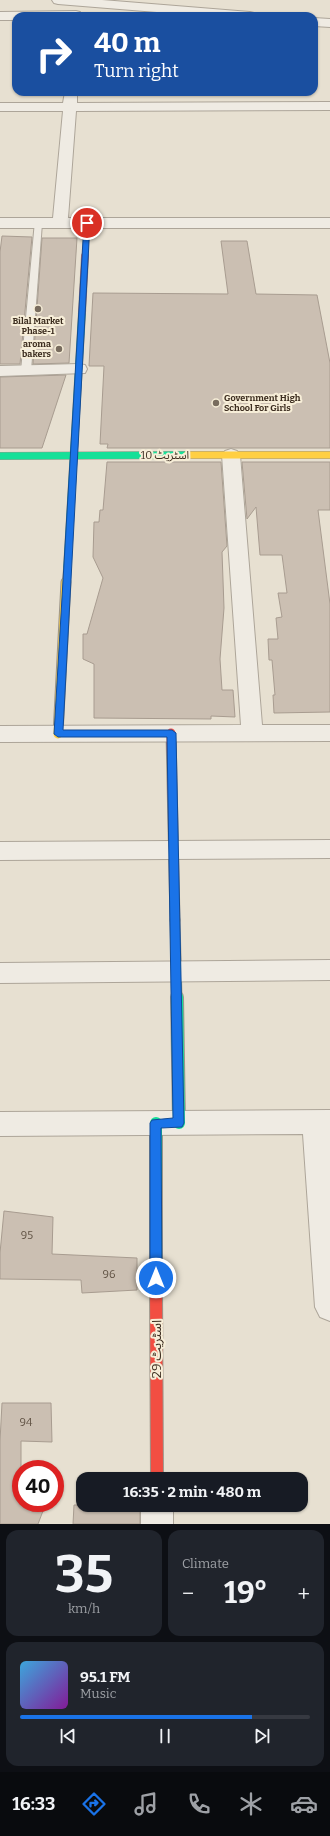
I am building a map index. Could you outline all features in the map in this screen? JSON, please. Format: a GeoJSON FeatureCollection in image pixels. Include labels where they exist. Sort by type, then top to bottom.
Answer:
{"type":"FeatureCollection","features":[{"type":"Feature","properties":{"kind":"street"},"geometry":{"type":"LineString","coordinates":[[58,0],[76,11]]}},
{"type":"Feature","properties":{"kind":"street"},"geometry":{"type":"LineString","coordinates":[[61,12],[111,12]]}},
{"type":"Feature","properties":{"kind":"street"},"geometry":{"type":"LineString","coordinates":[[0,16],[12,15]]}},
{"type":"Feature","properties":{"kind":"street"},"geometry":{"type":"LineString","coordinates":[[318,22],[330,23]]}},
{"type":"Feature","properties":{"kind":"street"},"geometry":{"type":"LineString","coordinates":[[60,223],[71,96]]}},
{"type":"Feature","properties":{"kind":"street"},"geometry":{"type":"LineString","coordinates":[[288,96],[289,106]]}},
{"type":"Feature","properties":{"kind":"street"},"geometry":{"type":"LineString","coordinates":[[0,108],[330,106]]}},
{"type":"Feature","properties":{"kind":"street"},"geometry":{"type":"LineString","coordinates":[[0,222],[330,223]]}},
{"type":"Feature","properties":{"kind":"street"},"geometry":{"type":"LineString","coordinates":[[58,734],[87,223]]}},
{"type":"Feature","properties":{"kind":"street"},"geometry":{"type":"LineString","coordinates":[[0,371],[79,369]]}},
{"type":"Feature","properties":{"kind":"street"},"geometry":{"type":"LineString","coordinates":[[231,455],[252,733]]}},
{"type":"Feature","properties":{"kind":"street","name":"اسٹریٹ 10"},"geometry":{"type":"LineString","coordinates":[[0,456],[330,455]]}},
{"type":"Feature","properties":{"kind":"street","name":"اسٹریٹ 29"},"geometry":{"type":"LineString","coordinates":[[157,1472],[167,1123],[176,972],[172,733]]}},
{"type":"Feature","properties":{"kind":"street"},"geometry":{"type":"LineString","coordinates":[[0,734],[330,733]]}},
{"type":"Feature","properties":{"kind":"street"},"geometry":{"type":"LineString","coordinates":[[0,851],[330,849]]}},
{"type":"Feature","properties":{"kind":"street"},"geometry":{"type":"LineString","coordinates":[[0,973],[330,970]]}},
{"type":"Feature","properties":{"kind":"street"},"geometry":{"type":"LineString","coordinates":[[0,1124],[323,1122],[330,1306]]}},
{"type":"Feature","properties":{"kind":"street"},"geometry":{"type":"LineString","coordinates":[[157,1512],[157,1524]]}},
{"type":"Feature","properties":{"kind":"lane"},"geometry":{"type":"LineString","coordinates":[[26,371],[38,223]]}},
{"type":"Feature","properties":{"kind":"building"},"geometry":{"type":"Polygon","coordinates":[[[2,236],[32,237],[20,364],[0,364],[0,252],[2,236]]]}},
{"type":"Feature","properties":{"kind":"building"},"geometry":{"type":"Polygon","coordinates":[[[42,238],[77,238],[69,363],[33,364],[42,238]]]}},
{"type":"Feature","properties":{"kind":"building","name":"Government High School For Girls"},"geometry":{"type":"Polygon","coordinates":[[[221,241],[247,241],[256,294],[317,295],[330,363],[330,448],[107,448],[108,444],[100,444],[104,366],[89,366],[93,293],[228,294],[221,241]]]}},
{"type":"Feature","properties":{"kind":"building"},"geometry":{"type":"Polygon","coordinates":[[[66,375],[42,448],[0,448],[0,377],[66,375]]]}},
{"type":"Feature","properties":{"kind":"building"},"geometry":{"type":"Polygon","coordinates":[[[107,462],[221,462],[227,546],[222,552],[224,608],[220,659],[222,690],[233,690],[235,717],[211,716],[211,719],[94,718],[94,664],[83,659],[83,634],[87,634],[103,578],[93,557],[94,522],[99,522],[100,510],[103,510],[107,462]]]}},
{"type":"Feature","properties":{"kind":"building"},"geometry":{"type":"Polygon","coordinates":[[[242,462],[330,462],[330,510],[318,510],[330,604],[330,712],[274,713],[273,695],[275,695],[272,660],[269,660],[268,639],[278,639],[276,618],[282,617],[278,593],[287,593],[282,555],[260,555],[256,507],[247,519],[242,462]]]}},
{"type":"Feature","properties":{"kind":"building"},"geometry":{"type":"Polygon","coordinates":[[[4,1211],[53,1217],[52,1254],[137,1258],[137,1290],[82,1293],[81,1280],[0,1279],[0,1253],[4,1211]]]}},
{"type":"Feature","properties":{"kind":"building"},"geometry":{"type":"Polygon","coordinates":[[[2,1403],[51,1403],[52,1442],[21,1441],[21,1460],[12,1460],[12,1512],[43,1512],[38,1524],[0,1524],[0,1441],[2,1403]]]}},
{"type":"Feature","properties":{"kind":"building"},"geometry":{"type":"Polygon","coordinates":[[[74,1505],[76,1505],[76,1512],[140,1512],[140,1524],[73,1524],[74,1505]]]}},
{"type":"Feature","properties":{"kind":"traffic: fast"},"geometry":{"type":"LineString","coordinates":[[67,569],[82,313]]}},
{"type":"Feature","properties":{"kind":"traffic: fast"},"geometry":{"type":"LineString","coordinates":[[0,456],[187,455]]}},
{"type":"Feature","properties":{"kind":"traffic: fast"},"geometry":{"type":"LineString","coordinates":[[175,920],[179,1123]]}},
{"type":"Feature","properties":{"kind":"traffic: fast"},"geometry":{"type":"LineString","coordinates":[[156,1123],[156,1286]]}},
{"type":"Feature","properties":{"kind":"traffic: slow"},"geometry":{"type":"LineString","coordinates":[[187,455],[330,455]]}},
{"type":"Feature","properties":{"kind":"traffic: slow"},"geometry":{"type":"LineString","coordinates":[[58,734],[67,569]]}},
{"type":"Feature","properties":{"kind":"traffic: jam"},"geometry":{"type":"LineString","coordinates":[[82,313],[87,223]]}},
{"type":"Feature","properties":{"kind":"traffic: jam"},"geometry":{"type":"LineString","coordinates":[[171,733],[175,920]]}},
{"type":"Feature","properties":{"kind":"traffic: jam"},"geometry":{"type":"LineString","coordinates":[[156,1286],[157,1472]]}},
{"type":"Feature","properties":{"kind":"place","name":"Bilal Market Phase-1"},"geometry":{"type":"Point","coordinates":[38,309]}},
{"type":"Feature","properties":{"kind":"place","name":"aroma bakers"},"geometry":{"type":"Point","coordinates":[59,349]}},
{"type":"Feature","properties":{"kind":"place","name":"Government High School For Girls"},"geometry":{"type":"Point","coordinates":[216,403]}},
{"type":"Feature","properties":{"kind":"route"},"geometry":{"type":"LineString","coordinates":[[87,223],[58,734],[172,733],[179,1123],[156,1123],[156,1278]]}}]}
